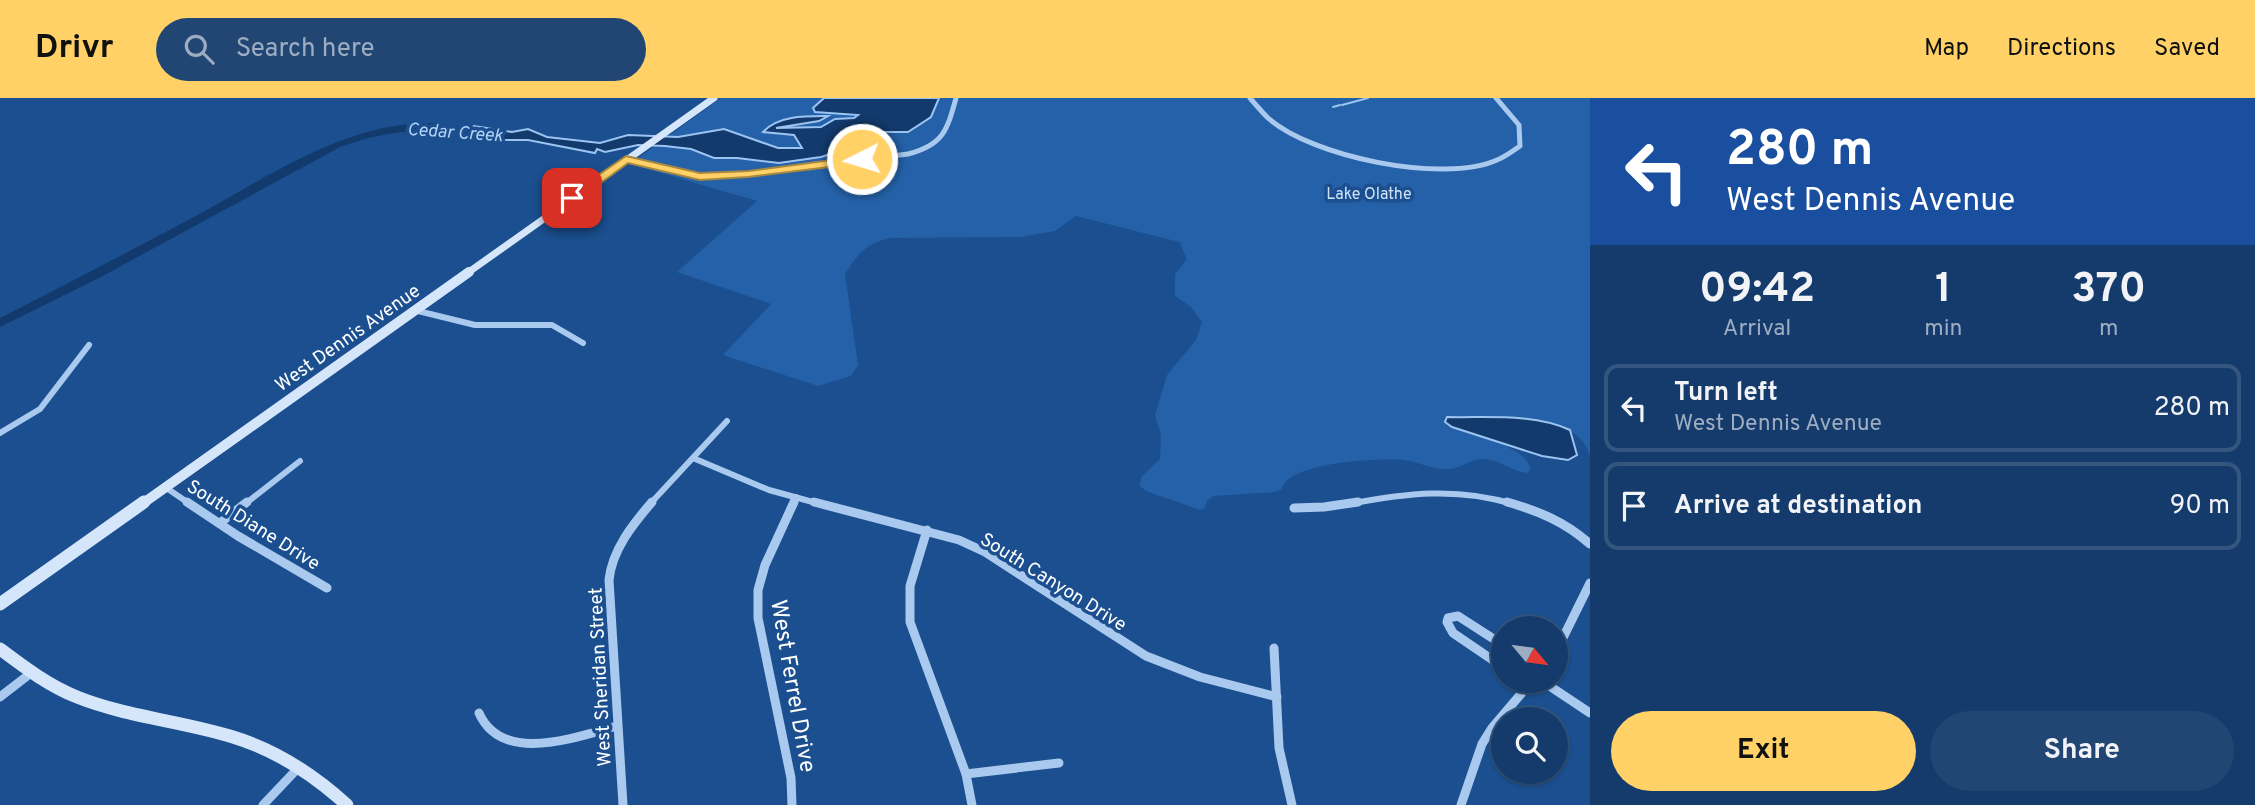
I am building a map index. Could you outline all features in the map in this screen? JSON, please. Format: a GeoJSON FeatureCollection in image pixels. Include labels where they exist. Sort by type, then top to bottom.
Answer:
{"type":"FeatureCollection","features":[{"type":"Feature","properties":{"kind":"street","name":"West Dennis Avenue"},"geometry":{"type":"LineString","coordinates":[[0,604],[714,98]]}},
{"type":"Feature","properties":{"kind":"street"},"geometry":{"type":"LineString","coordinates":[[630,157],[714,178],[894,156],[926,149],[939,142],[947,130],[956,98]]}},
{"type":"Feature","properties":{"kind":"street"},"geometry":{"type":"LineString","coordinates":[[1251,98],[1270,120],[1292,134],[1323,147],[1385,163],[1438,168],[1470,167],[1490,162],[1506,157],[1520,146],[1522,136],[1517,122],[1496,98]]}},
{"type":"Feature","properties":{"kind":"street"},"geometry":{"type":"LineString","coordinates":[[414,310],[475,325],[552,325],[583,343]]}},
{"type":"Feature","properties":{"kind":"street"},"geometry":{"type":"LineString","coordinates":[[0,433],[40,409],[89,345]]}},
{"type":"Feature","properties":{"kind":"street","name":"West Sheridan Street"},"geometry":{"type":"LineString","coordinates":[[623,805],[609,602],[613,561],[639,519],[726,421]]}},
{"type":"Feature","properties":{"kind":"street","name":"South Canyon Drive"},"geometry":{"type":"LineString","coordinates":[[693,458],[744,481],[959,540],[985,552],[1146,656],[1200,677],[1277,696]]}},
{"type":"Feature","properties":{"kind":"street"},"geometry":{"type":"LineString","coordinates":[[220,523],[300,461]]}},
{"type":"Feature","properties":{"kind":"street","name":"South Diane Drive"},"geometry":{"type":"LineString","coordinates":[[165,487],[239,536],[327,588]]}},
{"type":"Feature","properties":{"kind":"street"},"geometry":{"type":"LineString","coordinates":[[1294,508],[1336,507],[1409,493],[1468,494],[1537,512],[1581,533],[1590,544]]}},
{"type":"Feature","properties":{"kind":"street","name":"West Ferrel Drive"},"geometry":{"type":"LineString","coordinates":[[792,805],[791,778],[758,618],[758,590],[765,565],[796,497]]}},
{"type":"Feature","properties":{"kind":"street"},"geometry":{"type":"LineString","coordinates":[[928,530],[910,586],[910,622],[966,774],[972,805]]}},
{"type":"Feature","properties":{"kind":"street"},"geometry":{"type":"LineString","coordinates":[[1568,628],[1590,583]]}},
{"type":"Feature","properties":{"kind":"street"},"geometry":{"type":"LineString","coordinates":[[1491,637],[1458,616],[1448,618],[1447,622],[1453,632],[1491,659]]}},
{"type":"Feature","properties":{"kind":"street"},"geometry":{"type":"LineString","coordinates":[[1274,648],[1283,773],[1292,805]]}},
{"type":"Feature","properties":{"kind":"street"},"geometry":{"type":"LineString","coordinates":[[0,649],[31,673],[75,696],[108,707],[234,737],[299,766],[347,805]]}},
{"type":"Feature","properties":{"kind":"street"},"geometry":{"type":"LineString","coordinates":[[0,697],[31,673]]}},
{"type":"Feature","properties":{"kind":"street"},"geometry":{"type":"LineString","coordinates":[[1461,805],[1482,744],[1520,693]]}},
{"type":"Feature","properties":{"kind":"street"},"geometry":{"type":"LineString","coordinates":[[1560,693],[1590,713]]}},
{"type":"Feature","properties":{"kind":"street"},"geometry":{"type":"LineString","coordinates":[[479,713],[487,728],[505,739],[530,743],[556,741],[617,726]]}},
{"type":"Feature","properties":{"kind":"street"},"geometry":{"type":"LineString","coordinates":[[966,774],[1059,763]]}},
{"type":"Feature","properties":{"kind":"street"},"geometry":{"type":"LineString","coordinates":[[263,805],[299,766]]}},
{"type":"Feature","properties":{"kind":"green space","name":"Lake Olathe"},"geometry":{"type":"Polygon","coordinates":[[[721,98],[1590,98],[1590,456],[1582,441],[1568,430],[1550,423],[1507,417],[1448,417],[1452,427],[1497,442],[1519,453],[1531,469],[1527,473],[1493,460],[1481,459],[1444,469],[1402,460],[1356,461],[1317,467],[1300,473],[1275,492],[1213,496],[1207,501],[1205,508],[1200,510],[1146,491],[1140,486],[1141,477],[1160,459],[1161,435],[1155,415],[1167,375],[1196,340],[1202,322],[1191,307],[1175,296],[1175,274],[1187,259],[1180,244],[1183,243],[1076,216],[1055,231],[1021,237],[890,238],[868,246],[845,274],[858,365],[851,376],[818,386],[723,355],[771,304],[677,272],[757,201],[630,164],[721,98]]]}},
{"type":"Feature","properties":{"kind":"shaded area"},"geometry":{"type":"Polygon","coordinates":[[[824,98],[939,98],[931,117],[908,132],[876,132],[851,147],[821,157],[779,163],[714,158],[691,149],[665,146],[638,145],[605,152],[597,149],[595,153],[528,140],[491,140],[461,134],[474,126],[512,132],[528,129],[547,137],[600,143],[628,135],[678,137],[724,129],[778,148],[802,148],[794,135],[763,132],[769,126],[785,119],[828,116],[819,121],[776,128],[821,127],[835,119],[854,118],[858,115],[815,112],[813,108],[824,98]]]}},
{"type":"Feature","properties":{"kind":"shaded area"},"geometry":{"type":"Polygon","coordinates":[[[1447,417],[1525,419],[1556,425],[1570,430],[1577,455],[1568,460],[1542,456],[1452,427],[1445,422],[1447,417]]]}},
{"type":"Feature","properties":{"kind":"waterway"},"geometry":{"type":"LineString","coordinates":[[1342,105],[1368,98]]}},
{"type":"Feature","properties":{"kind":"waterway"},"geometry":{"type":"LineString","coordinates":[[1333,107],[1340,105]]}},
{"type":"Feature","properties":{"kind":"waterway","name":"Cedar Creek"},"geometry":{"type":"LineString","coordinates":[[0,323],[336,145],[395,128],[428,127],[489,133]]}},
{"type":"Feature","properties":{"kind":"route"},"geometry":{"type":"LineString","coordinates":[[572,198],[626,159],[700,176],[748,174],[862,159]]}}]}
